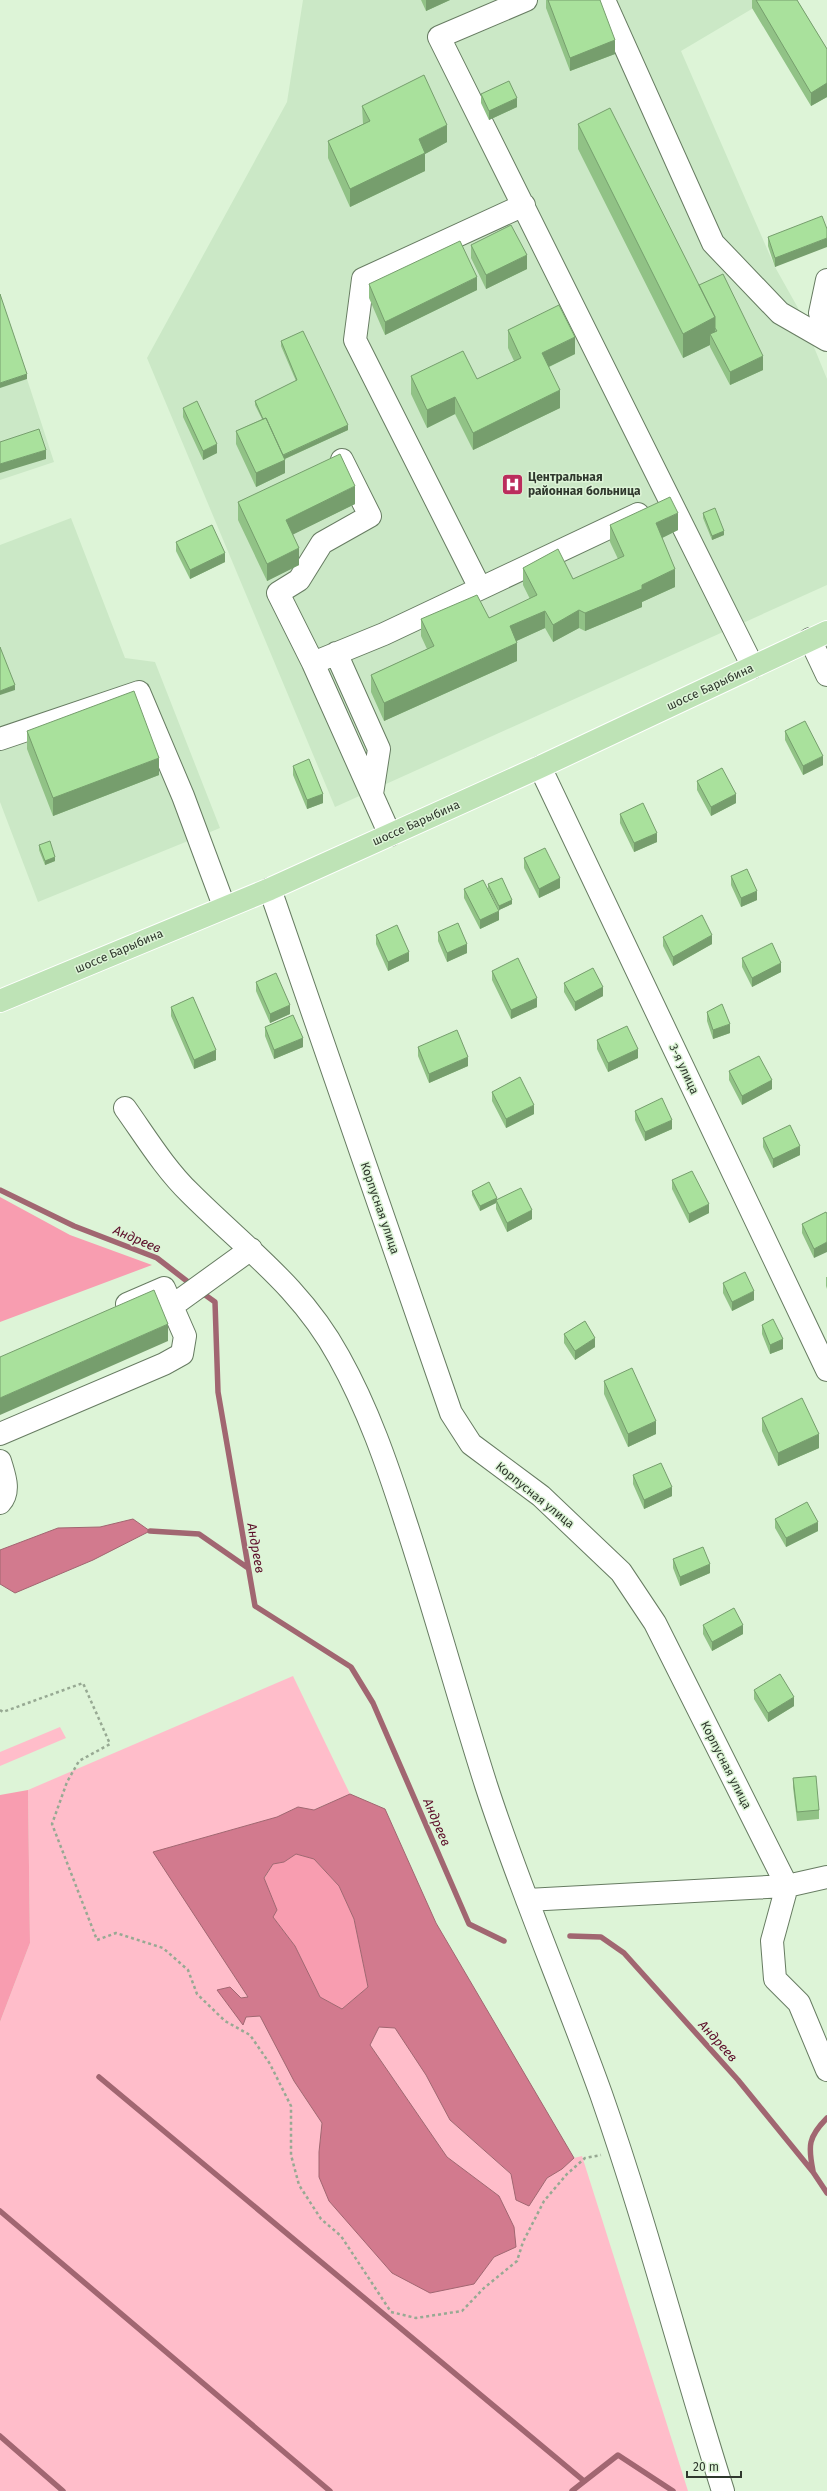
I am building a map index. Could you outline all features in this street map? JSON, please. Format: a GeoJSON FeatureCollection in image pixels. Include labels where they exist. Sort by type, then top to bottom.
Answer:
{"type":"FeatureCollection","features":[{"type":"Feature","properties":{"kind":"main road","name":"шоссе Барыбина"},"geometry":{"type":"LineString","coordinates":[[0,1001],[224,906],[270,889],[540,768],[818,635]]}},
{"type":"Feature","properties":{"kind":"street"},"geometry":{"type":"LineString","coordinates":[[526,0],[439,37],[753,667]]}},
{"type":"Feature","properties":{"kind":"street"},"geometry":{"type":"LineString","coordinates":[[604,0],[713,243],[780,313],[827,340]]}},
{"type":"Feature","properties":{"kind":"street"},"geometry":{"type":"LineString","coordinates":[[480,588],[356,340],[363,280],[524,205]]}},
{"type":"Feature","properties":{"kind":"street"},"geometry":{"type":"LineString","coordinates":[[827,280],[820,313],[827,330]]}},
{"type":"Feature","properties":{"kind":"street"},"geometry":{"type":"LineString","coordinates":[[320,468],[341,458],[370,516],[322,543],[299,580],[278,594],[313,663],[390,834]]}},
{"type":"Feature","properties":{"kind":"street"},"geometry":{"type":"LineString","coordinates":[[313,663],[384,634],[669,499]]}},
{"type":"Feature","properties":{"kind":"street"},"geometry":{"type":"LineString","coordinates":[[818,635],[827,675]]}},
{"type":"Feature","properties":{"kind":"street"},"geometry":{"type":"LineString","coordinates":[[336,653],[379,749],[372,794]]}},
{"type":"Feature","properties":{"kind":"street"},"geometry":{"type":"LineString","coordinates":[[0,739],[139,692],[183,796],[224,906]]}},
{"type":"Feature","properties":{"kind":"street","name":"3-я улица"},"geometry":{"type":"LineString","coordinates":[[540,768],[827,1370]]}},
{"type":"Feature","properties":{"kind":"street","name":"Корпусная улица"},"geometry":{"type":"LineString","coordinates":[[270,889],[451,1413],[471,1444],[541,1496],[621,1572],[655,1623],[787,1886]]}},
{"type":"Feature","properties":{"kind":"street"},"geometry":{"type":"LineString","coordinates":[[124,1108],[186,1190],[292,1288],[315,1317],[338,1355],[363,1404],[386,1460],[487,1786],[526,1900],[601,2095],[723,2491]]}},
{"type":"Feature","properties":{"kind":"street"},"geometry":{"type":"LineString","coordinates":[[172,1306],[251,1249]]}},
{"type":"Feature","properties":{"kind":"street"},"geometry":{"type":"LineString","coordinates":[[0,1434],[164,1364],[182,1354],[185,1336],[164,1288],[107,1313]]}},
{"type":"Feature","properties":{"kind":"street"},"geometry":{"type":"LineString","coordinates":[[0,1461],[6,1482],[5,1498],[0,1503]]}},
{"type":"Feature","properties":{"kind":"street"},"geometry":{"type":"LineString","coordinates":[[526,1900],[787,1886],[827,1877]]}},
{"type":"Feature","properties":{"kind":"street"},"geometry":{"type":"LineString","coordinates":[[787,1886],[772,1941],[775,1980],[799,2003],[827,2070]]}},
{"type":"Feature","properties":{"kind":"path"},"geometry":{"type":"LineString","coordinates":[[0,1710],[3,1712],[83,1683],[110,1744],[79,1761],[67,1782],[52,1824],[97,1940],[116,1933],[163,1948],[188,1970],[197,1994],[225,2021],[250,2035],[270,2064],[290,2106],[290,2155],[299,2185],[321,2220],[341,2236],[391,2312],[416,2318],[462,2311],[484,2288],[517,2261],[523,2242],[544,2201],[567,2174],[585,2158],[619,2152]]}},
{"type":"Feature","properties":{"kind":"shaded area","name":"Центральная районная больница"},"geometry":{"type":"Polygon","coordinates":[[[303,0],[767,0],[681,51],[775,267],[798,308],[827,379],[827,585],[335,807],[147,358],[287,102],[303,0]]]}},
{"type":"Feature","properties":{"kind":"shaded area"},"geometry":{"type":"Polygon","coordinates":[[[0,296],[54,462],[0,480],[0,296]]]}},
{"type":"Feature","properties":{"kind":"shaded area"},"geometry":{"type":"Polygon","coordinates":[[[71,518],[125,658],[155,662],[220,828],[38,902],[0,802],[0,545],[71,518]]]}},
{"type":"Feature","properties":{"kind":"shaded area"},"geometry":{"type":"Polygon","coordinates":[[[0,1197],[70,1235],[152,1265],[0,1322],[0,1197]]]}},
{"type":"Feature","properties":{"kind":"shaded area"},"geometry":{"type":"Polygon","coordinates":[[[133,1519],[150,1531],[93,1560],[15,1593],[0,1584],[0,1550],[58,1528],[100,1527],[133,1519]]]}},
{"type":"Feature","properties":{"kind":"shaded area"},"geometry":{"type":"Polygon","coordinates":[[[293,1676],[350,1794],[313,1810],[298,1807],[277,1817],[154,1852],[248,1997],[241,1998],[243,2025],[246,2017],[260,2016],[294,2081],[322,2123],[319,2152],[319,2177],[474,2284],[494,2257],[516,2247],[499,2196],[447,2157],[370,2045],[379,2027],[395,2027],[426,2075],[450,2120],[511,2174],[529,2206],[547,2178],[562,2169],[574,2158],[582,2156],[688,2491],[0,2491],[0,2022],[30,1943],[28,1790],[293,1676]]]}},
{"type":"Feature","properties":{"kind":"shaded area"},"geometry":{"type":"Polygon","coordinates":[[[60,1727],[66,1738],[0,1766],[0,1752],[60,1727]]]}},
{"type":"Feature","properties":{"kind":"shaded area"},"geometry":{"type":"Polygon","coordinates":[[[28,1790],[30,1943],[0,2022],[0,1795],[28,1790]]]}},
{"type":"Feature","properties":{"kind":"shaded area"},"geometry":{"type":"Polygon","coordinates":[[[350,1794],[385,1809],[436,1923],[574,2158],[562,2169],[547,2178],[529,2206],[516,2200],[511,2174],[450,2120],[426,2075],[395,2028],[379,2027],[370,2045],[447,2157],[499,2196],[514,2227],[516,2247],[494,2257],[474,2284],[430,2293],[392,2273],[329,2201],[319,2177],[319,2152],[322,2123],[294,2081],[260,2016],[246,2017],[243,2025],[217,1990],[230,1987],[241,1998],[248,1997],[153,1852],[277,1817],[298,1807],[314,1810],[350,1794]],[[296,1854],[284,1862],[273,1864],[264,1878],[277,1910],[273,1917],[295,1946],[320,1997],[342,2009],[368,1987],[354,1919],[339,1886],[314,1859],[296,1854]]]}},
{"type":"Feature","properties":{"kind":"shaded area"},"geometry":{"type":"Polygon","coordinates":[[[296,1854],[314,1859],[339,1886],[354,1919],[368,1987],[342,2009],[320,1997],[295,1946],[273,1917],[277,1910],[264,1879],[273,1864],[284,1862],[296,1854]]]}},
{"type":"Feature","properties":{"kind":"building"},"geometry":{"type":"Polygon","coordinates":[[[548,0],[600,0],[615,40],[570,58],[548,0]]]}},
{"type":"Feature","properties":{"kind":"building"},"geometry":{"type":"Polygon","coordinates":[[[756,0],[797,0],[827,49],[827,83],[811,93],[756,0]]]}},
{"type":"Feature","properties":{"kind":"building"},"geometry":{"type":"Polygon","coordinates":[[[424,75],[447,125],[419,139],[425,153],[350,189],[328,141],[370,121],[362,106],[424,75]]]}},
{"type":"Feature","properties":{"kind":"building"},"geometry":{"type":"Polygon","coordinates":[[[509,81],[517,98],[489,111],[481,94],[509,81]]]}},
{"type":"Feature","properties":{"kind":"building"},"geometry":{"type":"Polygon","coordinates":[[[610,108],[715,317],[683,334],[578,124],[610,108]]]}},
{"type":"Feature","properties":{"kind":"building"},"geometry":{"type":"Polygon","coordinates":[[[822,216],[827,229],[827,238],[775,258],[768,237],[822,216]]]}},
{"type":"Feature","properties":{"kind":"building"},"geometry":{"type":"Polygon","coordinates":[[[511,225],[527,255],[486,275],[471,245],[511,225]]]}},
{"type":"Feature","properties":{"kind":"building"},"geometry":{"type":"Polygon","coordinates":[[[460,241],[477,277],[385,322],[369,284],[460,241]]]}},
{"type":"Feature","properties":{"kind":"building"},"geometry":{"type":"Polygon","coordinates":[[[723,274],[763,356],[730,372],[710,334],[717,331],[715,328],[715,317],[699,285],[723,274]]]}},
{"type":"Feature","properties":{"kind":"building"},"geometry":{"type":"Polygon","coordinates":[[[0,294],[27,374],[0,383],[0,294]]]}},
{"type":"Feature","properties":{"kind":"building"},"geometry":{"type":"Polygon","coordinates":[[[559,305],[575,337],[542,353],[560,390],[473,433],[455,397],[427,410],[411,376],[463,351],[477,379],[521,358],[508,330],[559,305]]]}},
{"type":"Feature","properties":{"kind":"building"},"geometry":{"type":"Polygon","coordinates":[[[303,331],[348,425],[283,455],[266,418],[263,419],[255,401],[297,380],[281,341],[303,331]]]}},
{"type":"Feature","properties":{"kind":"building"},"geometry":{"type":"Polygon","coordinates":[[[197,401],[217,444],[203,451],[183,408],[197,401]]]}},
{"type":"Feature","properties":{"kind":"building"},"geometry":{"type":"Polygon","coordinates":[[[266,418],[285,460],[256,473],[236,431],[266,418]]]}},
{"type":"Feature","properties":{"kind":"building"},"geometry":{"type":"Polygon","coordinates":[[[39,429],[46,450],[0,464],[0,442],[39,429]]]}},
{"type":"Feature","properties":{"kind":"building"},"geometry":{"type":"Polygon","coordinates":[[[340,454],[355,486],[286,520],[299,548],[267,564],[238,502],[340,454]]]}},
{"type":"Feature","properties":{"kind":"building"},"geometry":{"type":"Polygon","coordinates":[[[670,497],[678,513],[656,523],[675,569],[642,585],[642,589],[585,613],[579,610],[553,625],[545,611],[510,626],[517,643],[384,703],[371,675],[434,646],[421,619],[477,595],[489,618],[537,595],[523,568],[558,549],[573,579],[624,556],[610,525],[670,497]]]}},
{"type":"Feature","properties":{"kind":"building"},"geometry":{"type":"Polygon","coordinates":[[[715,508],[724,531],[712,536],[703,513],[715,508]]]}},
{"type":"Feature","properties":{"kind":"building"},"geometry":{"type":"Polygon","coordinates":[[[212,525],[225,553],[190,570],[176,542],[212,525]]]}},
{"type":"Feature","properties":{"kind":"building"},"geometry":{"type":"Polygon","coordinates":[[[0,647],[15,685],[0,691],[0,647]]]}},
{"type":"Feature","properties":{"kind":"building"},"geometry":{"type":"Polygon","coordinates":[[[134,691],[159,758],[53,798],[27,731],[134,691]]]}},
{"type":"Feature","properties":{"kind":"building"},"geometry":{"type":"Polygon","coordinates":[[[805,721],[823,756],[803,766],[785,731],[805,721]]]}},
{"type":"Feature","properties":{"kind":"building"},"geometry":{"type":"Polygon","coordinates":[[[309,759],[323,794],[307,800],[293,766],[309,759]]]}},
{"type":"Feature","properties":{"kind":"building"},"geometry":{"type":"Polygon","coordinates":[[[722,768],[736,794],[711,807],[697,781],[722,768]]]}},
{"type":"Feature","properties":{"kind":"building"},"geometry":{"type":"Polygon","coordinates":[[[643,803],[657,833],[634,843],[620,814],[643,803]]]}},
{"type":"Feature","properties":{"kind":"building"},"geometry":{"type":"Polygon","coordinates":[[[50,841],[55,857],[45,861],[39,845],[50,841]]]}},
{"type":"Feature","properties":{"kind":"building"},"geometry":{"type":"Polygon","coordinates":[[[545,848],[560,878],[539,889],[524,858],[545,848]]]}},
{"type":"Feature","properties":{"kind":"building"},"geometry":{"type":"Polygon","coordinates":[[[747,869],[757,891],[741,898],[731,876],[747,869]]]}},
{"type":"Feature","properties":{"kind":"building"},"geometry":{"type":"Polygon","coordinates":[[[502,878],[512,900],[499,906],[488,884],[502,878]]]}},
{"type":"Feature","properties":{"kind":"building"},"geometry":{"type":"Polygon","coordinates":[[[483,880],[499,911],[480,920],[464,889],[483,880]]]}},
{"type":"Feature","properties":{"kind":"building"},"geometry":{"type":"Polygon","coordinates":[[[702,915],[712,935],[673,957],[663,937],[702,915]]]}},
{"type":"Feature","properties":{"kind":"building"},"geometry":{"type":"Polygon","coordinates":[[[458,923],[467,944],[447,953],[438,932],[458,923]]]}},
{"type":"Feature","properties":{"kind":"building"},"geometry":{"type":"Polygon","coordinates":[[[397,925],[409,952],[388,962],[376,935],[397,925]]]}},
{"type":"Feature","properties":{"kind":"building"},"geometry":{"type":"Polygon","coordinates":[[[772,943],[781,963],[752,978],[742,958],[772,943]]]}},
{"type":"Feature","properties":{"kind":"building"},"geometry":{"type":"Polygon","coordinates":[[[518,958],[537,998],[511,1010],[492,971],[518,958]]]}},
{"type":"Feature","properties":{"kind":"building"},"geometry":{"type":"Polygon","coordinates":[[[593,968],[603,987],[575,1002],[564,983],[593,968]]]}},
{"type":"Feature","properties":{"kind":"building"},"geometry":{"type":"Polygon","coordinates":[[[276,973],[290,1005],[270,1014],[256,982],[276,973]]]}},
{"type":"Feature","properties":{"kind":"building"},"geometry":{"type":"Polygon","coordinates":[[[193,997],[216,1050],[194,1060],[171,1007],[193,997]]]}},
{"type":"Feature","properties":{"kind":"building"},"geometry":{"type":"Polygon","coordinates":[[[722,1004],[730,1024],[713,1030],[707,1012],[722,1004]]]}},
{"type":"Feature","properties":{"kind":"building"},"geometry":{"type":"Polygon","coordinates":[[[293,1015],[303,1038],[274,1050],[265,1027],[293,1015]]]}},
{"type":"Feature","properties":{"kind":"building"},"geometry":{"type":"Polygon","coordinates":[[[627,1026],[638,1049],[608,1063],[597,1040],[627,1026]]]}},
{"type":"Feature","properties":{"kind":"building"},"geometry":{"type":"Polygon","coordinates":[[[457,1030],[468,1057],[429,1074],[418,1047],[457,1030]]]}},
{"type":"Feature","properties":{"kind":"building"},"geometry":{"type":"Polygon","coordinates":[[[759,1056],[772,1080],[742,1096],[729,1071],[759,1056]]]}},
{"type":"Feature","properties":{"kind":"building"},"geometry":{"type":"Polygon","coordinates":[[[520,1077],[534,1105],[506,1119],[492,1092],[520,1077]]]}},
{"type":"Feature","properties":{"kind":"building"},"geometry":{"type":"Polygon","coordinates":[[[662,1098],[672,1120],[645,1132],[635,1111],[662,1098]]]}},
{"type":"Feature","properties":{"kind":"building"},"geometry":{"type":"Polygon","coordinates":[[[790,1125],[800,1146],[773,1159],[763,1138],[790,1125]]]}},
{"type":"Feature","properties":{"kind":"building"},"geometry":{"type":"Polygon","coordinates":[[[692,1171],[709,1204],[689,1214],[672,1180],[692,1171]]]}},
{"type":"Feature","properties":{"kind":"building"},"geometry":{"type":"Polygon","coordinates":[[[489,1182],[497,1198],[480,1206],[472,1191],[489,1182]]]}},
{"type":"Feature","properties":{"kind":"building"},"geometry":{"type":"Polygon","coordinates":[[[521,1188],[532,1210],[507,1223],[496,1200],[521,1188]]]}},
{"type":"Feature","properties":{"kind":"building"},"geometry":{"type":"Polygon","coordinates":[[[826,1212],[827,1242],[814,1249],[802,1224],[826,1212]]]}},
{"type":"Feature","properties":{"kind":"building"},"geometry":{"type":"Polygon","coordinates":[[[745,1272],[754,1291],[732,1302],[723,1283],[745,1272]]]}},
{"type":"Feature","properties":{"kind":"building"},"geometry":{"type":"Polygon","coordinates":[[[154,1290],[168,1324],[0,1398],[0,1357],[154,1290]]]}},
{"type":"Feature","properties":{"kind":"building"},"geometry":{"type":"Polygon","coordinates":[[[773,1319],[783,1339],[770,1345],[762,1325],[773,1319]]]}},
{"type":"Feature","properties":{"kind":"building"},"geometry":{"type":"Polygon","coordinates":[[[585,1321],[595,1338],[575,1351],[564,1334],[585,1321]]]}},
{"type":"Feature","properties":{"kind":"building"},"geometry":{"type":"Polygon","coordinates":[[[632,1368],[656,1421],[628,1434],[604,1381],[632,1368]]]}},
{"type":"Feature","properties":{"kind":"building"},"geometry":{"type":"Polygon","coordinates":[[[802,1398],[819,1434],[778,1453],[762,1418],[802,1398]]]}},
{"type":"Feature","properties":{"kind":"building"},"geometry":{"type":"Polygon","coordinates":[[[661,1463],[672,1487],[644,1500],[633,1475],[661,1463]]]}},
{"type":"Feature","properties":{"kind":"building"},"geometry":{"type":"Polygon","coordinates":[[[807,1502],[818,1522],[786,1538],[775,1519],[807,1502]]]}},
{"type":"Feature","properties":{"kind":"building"},"geometry":{"type":"Polygon","coordinates":[[[703,1547],[710,1564],[680,1577],[673,1559],[703,1547]]]}},
{"type":"Feature","properties":{"kind":"building"},"geometry":{"type":"Polygon","coordinates":[[[734,1608],[743,1625],[712,1642],[703,1625],[734,1608]]]}},
{"type":"Feature","properties":{"kind":"building"},"geometry":{"type":"Polygon","coordinates":[[[780,1674],[794,1697],[768,1713],[754,1690],[780,1674]]]}},
{"type":"Feature","properties":{"kind":"building"},"geometry":{"type":"Polygon","coordinates":[[[816,1776],[819,1810],[797,1812],[793,1778],[816,1776]]]}},
{"type":"Feature","properties":{"kind":"waterway","name":"Андреев"},"geometry":{"type":"LineString","coordinates":[[0,1190],[74,1226],[157,1258],[192,1285]]}},
{"type":"Feature","properties":{"kind":"waterway","name":"Андреев"},"geometry":{"type":"LineString","coordinates":[[201,1292],[215,1302],[218,1392],[255,1606],[351,1667],[373,1703],[469,1924],[504,1941]]}},
{"type":"Feature","properties":{"kind":"waterway"},"geometry":{"type":"LineString","coordinates":[[150,1531],[199,1534],[248,1568]]}},
{"type":"Feature","properties":{"kind":"waterway","name":"Андреев"},"geometry":{"type":"LineString","coordinates":[[570,1936],[601,1937],[624,1953],[738,2080],[813,2172],[827,2193]]}},
{"type":"Feature","properties":{"kind":"waterway"},"geometry":{"type":"LineString","coordinates":[[99,2077],[584,2481]]}},
{"type":"Feature","properties":{"kind":"waterway"},"geometry":{"type":"LineString","coordinates":[[813,2171],[810,2155],[811,2142],[816,2131],[827,2118]]}},
{"type":"Feature","properties":{"kind":"waterway"},"geometry":{"type":"LineString","coordinates":[[0,2211],[330,2491]]}},
{"type":"Feature","properties":{"kind":"waterway"},"geometry":{"type":"LineString","coordinates":[[0,2436],[63,2491]]}},
{"type":"Feature","properties":{"kind":"waterway"},"geometry":{"type":"LineString","coordinates":[[572,2491],[618,2455],[673,2491]]}},
{"type":"Feature","properties":{"kind":"place","name":"Центральная районная больница"},"geometry":{"type":"Point","coordinates":[513,484]}}]}
